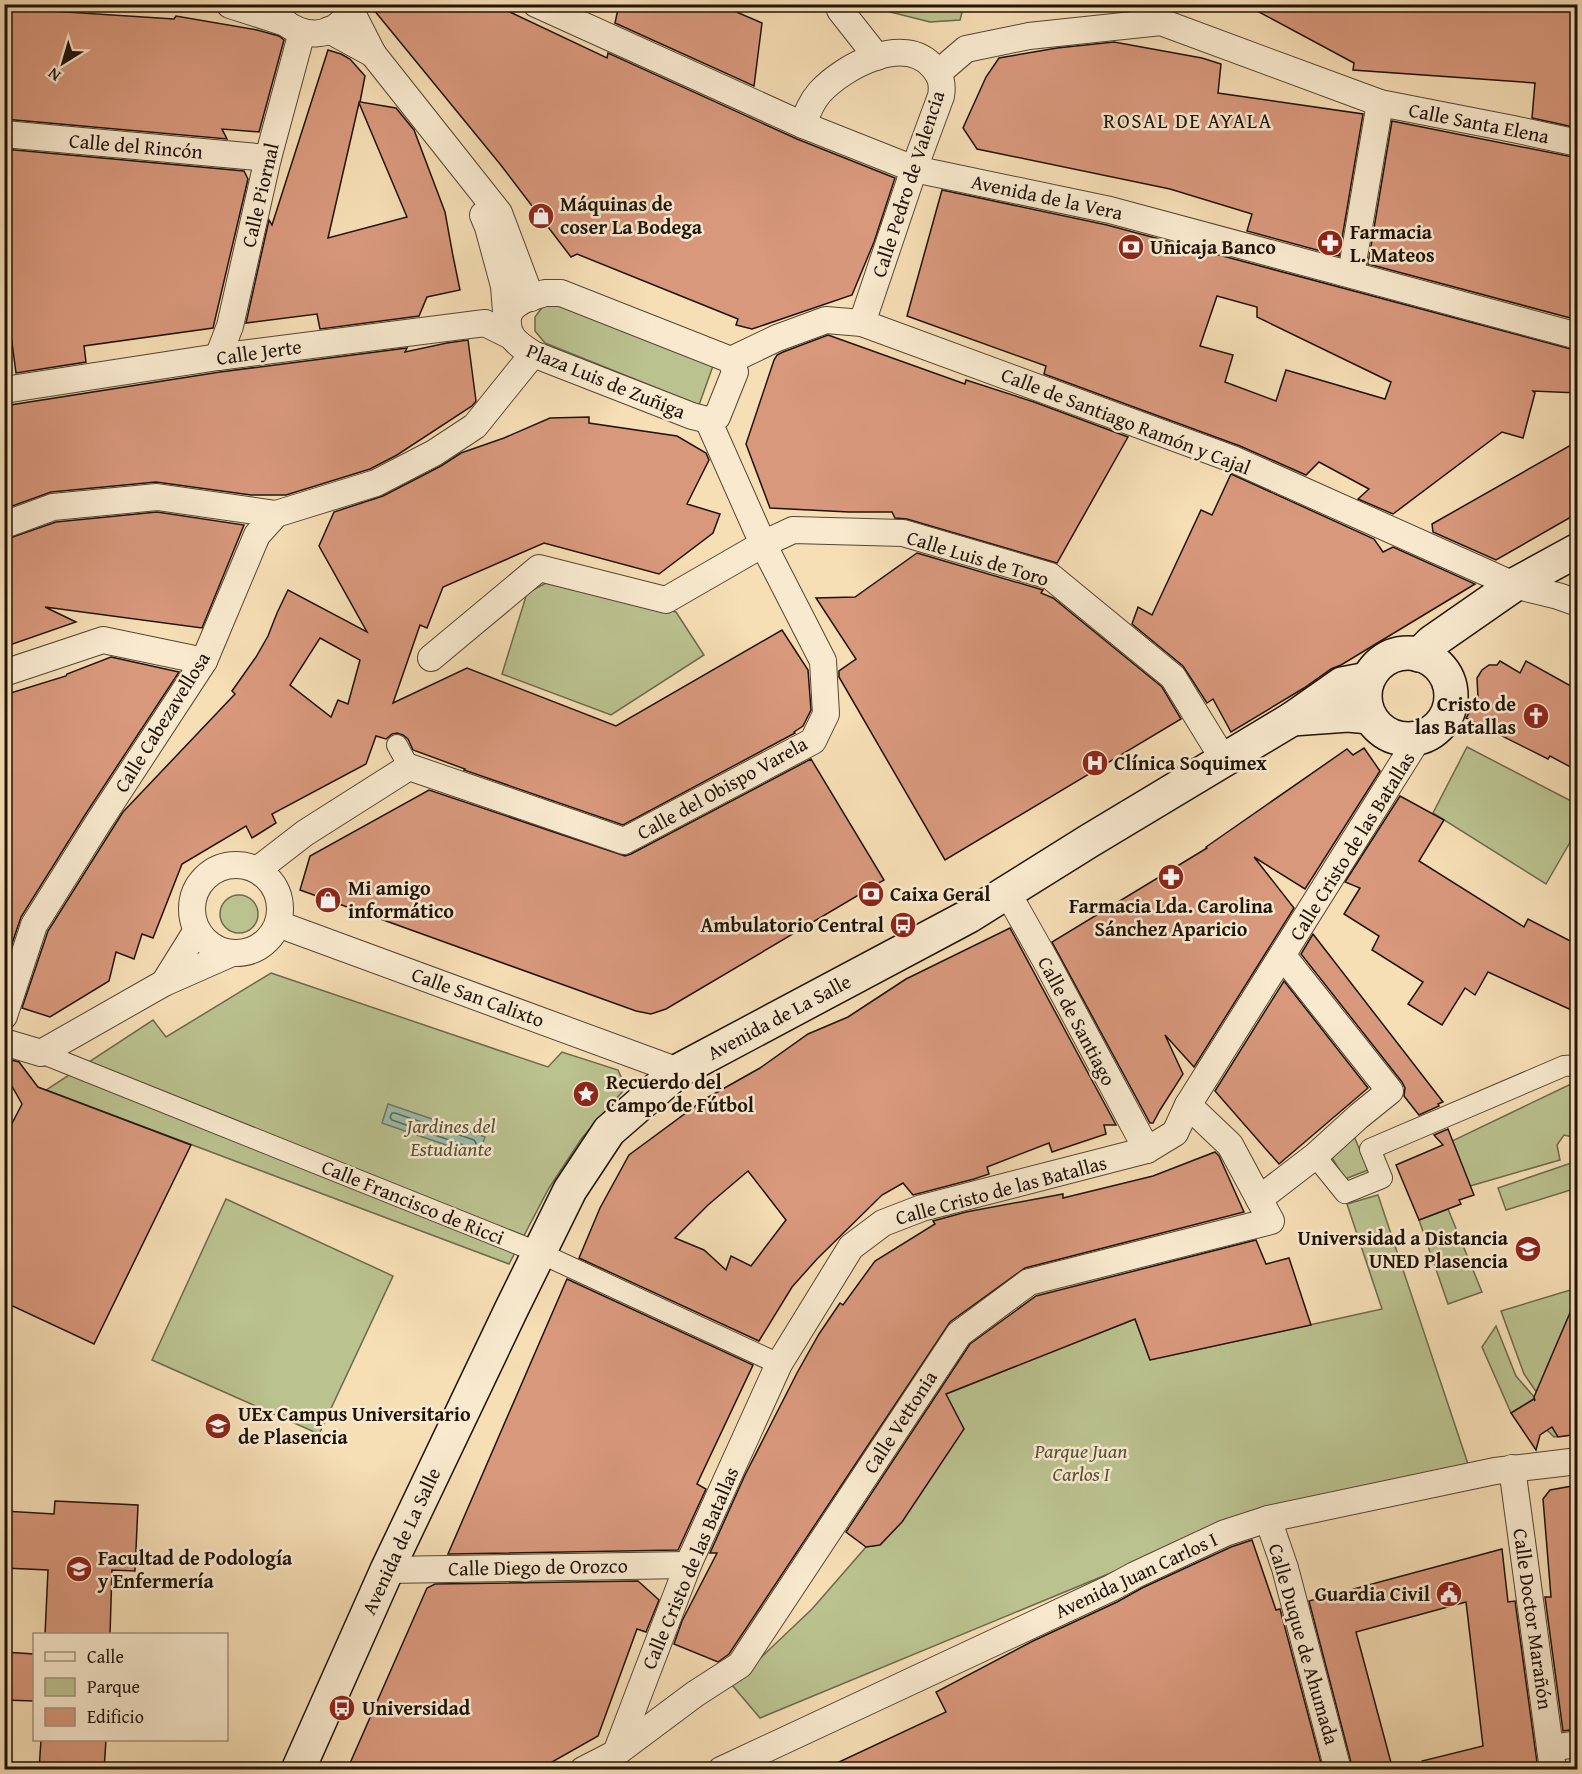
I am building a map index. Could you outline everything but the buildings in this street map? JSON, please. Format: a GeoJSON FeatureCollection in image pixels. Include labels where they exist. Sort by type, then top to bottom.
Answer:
{"type":"FeatureCollection","features":[{"type":"Feature","properties":{"kind":"main road"},"geometry":{"type":"LineString","coordinates":[[1419,655],[1432,642],[1514,585],[1578,550]]}},
{"type":"Feature","properties":{"kind":"main road"},"geometry":{"type":"LineString","coordinates":[[1445,675],[1460,642],[1486,606]]}},
{"type":"Feature","properties":{"kind":"main road"},"geometry":{"type":"LineString","coordinates":[[1407,653],[1419,655],[1429,659],[1445,675],[1449,687],[1448,712],[1431,732],[1405,739],[1391,736],[1379,728],[1370,717],[1365,705],[1368,679],[1374,669],[1384,661],[1395,655],[1407,653]]}},
{"type":"Feature","properties":{"kind":"main road","name":"Avenida de La Salle"},"geometry":{"type":"LineString","coordinates":[[298,1770],[387,1570],[570,1190],[609,1131],[678,1071],[969,916],[1292,719],[1342,684],[1368,679]]}},
{"type":"Feature","properties":{"kind":"main road","name":"Avenida de La Salle"},"geometry":{"type":"LineString","coordinates":[[1292,719],[1348,715],[1370,717]]}},
{"type":"Feature","properties":{"kind":"street","name":"Avenida de la Vera"},"geometry":{"type":"LineString","coordinates":[[536,4],[803,125],[914,169],[1110,210],[1578,336]]}},
{"type":"Feature","properties":{"kind":"street"},"geometry":{"type":"LineString","coordinates":[[841,4],[840,10],[877,57]]}},
{"type":"Feature","properties":{"kind":"street"},"geometry":{"type":"LineString","coordinates":[[228,5],[285,19],[309,33],[336,27],[347,17],[352,8]]}},
{"type":"Feature","properties":{"kind":"street"},"geometry":{"type":"LineString","coordinates":[[352,8],[373,54],[499,213],[531,298]]}},
{"type":"Feature","properties":{"kind":"street"},"geometry":{"type":"LineString","coordinates":[[938,73],[966,49],[1153,13]]}},
{"type":"Feature","properties":{"kind":"street","name":"Calle Santa Elena"},"geometry":{"type":"LineString","coordinates":[[1153,13],[1380,103],[1578,143]]}},
{"type":"Feature","properties":{"kind":"street","name":"Calle Piornal"},"geometry":{"type":"LineString","coordinates":[[218,357],[231,326],[268,158],[285,19]]}},
{"type":"Feature","properties":{"kind":"street"},"geometry":{"type":"LineString","coordinates":[[329,30],[373,54]]}},
{"type":"Feature","properties":{"kind":"street","name":"Calle Pedro de Valencia"},"geometry":{"type":"LineString","coordinates":[[803,125],[808,108],[820,92],[864,60],[891,53],[911,53],[928,62],[938,73],[943,86],[862,323]]}},
{"type":"Feature","properties":{"kind":"street"},"geometry":{"type":"LineString","coordinates":[[1351,274],[1380,103]]}},
{"type":"Feature","properties":{"kind":"street"},"geometry":{"type":"LineString","coordinates":[[434,132],[488,227],[504,286],[509,331]]}},
{"type":"Feature","properties":{"kind":"street","name":"Calle del Rincón"},"geometry":{"type":"LineString","coordinates":[[4,134],[268,158]]}},
{"type":"Feature","properties":{"kind":"street","name":"Plaza Luis de Zuñiga"},"geometry":{"type":"LineString","coordinates":[[546,293],[561,293],[731,360],[735,372],[717,417],[708,420],[692,416],[533,354],[519,345],[509,331],[509,313],[518,304],[531,298],[546,293]]}},
{"type":"Feature","properties":{"kind":"street","name":"Calle de Santiago Ramón y Cajal"},"geometry":{"type":"LineString","coordinates":[[731,360],[777,338],[826,320],[862,323],[1235,460],[1514,585],[1578,603]]}},
{"type":"Feature","properties":{"kind":"street","name":"Calle Jerte"},"geometry":{"type":"LineString","coordinates":[[4,390],[218,357],[485,323],[509,331]]}},
{"type":"Feature","properties":{"kind":"street"},"geometry":{"type":"LineString","coordinates":[[4,525],[53,507],[157,497],[276,514],[376,483],[434,453],[475,426],[533,354]]}},
{"type":"Feature","properties":{"kind":"street","name":"Calle del Obispo Varela"},"geometry":{"type":"LineString","coordinates":[[409,767],[624,841],[813,741],[826,714],[823,662],[763,544],[708,420]]}},
{"type":"Feature","properties":{"kind":"street","name":"Calle Cabezavellosa"},"geometry":{"type":"LineString","coordinates":[[4,1016],[34,926],[204,660],[257,535],[276,514]]}},
{"type":"Feature","properties":{"kind":"street","name":"Calle Luis de Toro"},"geometry":{"type":"LineString","coordinates":[[431,658],[539,568],[666,600],[763,544],[793,530],[903,533],[1050,576],[1173,677],[1224,760]]}},
{"type":"Feature","properties":{"kind":"street"},"geometry":{"type":"LineString","coordinates":[[4,673],[103,640],[204,660]]}},
{"type":"Feature","properties":{"kind":"street","name":"Calle Cristo de las Batallas"},"geometry":{"type":"LineString","coordinates":[[616,1752],[688,1565],[779,1364],[851,1247],[883,1224],[922,1208],[1147,1150],[1175,1133],[1188,1105],[1419,737]]}},
{"type":"Feature","properties":{"kind":"street"},"geometry":{"type":"LineString","coordinates":[[257,870],[305,833],[409,767],[398,745]]}},
{"type":"Feature","properties":{"kind":"street"},"geometry":{"type":"LineString","coordinates":[[230,865],[243,865],[257,870],[275,887],[281,911],[278,924],[271,937],[260,946],[247,952],[232,953],[218,950],[206,942],[197,930],[192,917],[192,903],[196,889],[204,878],[216,869],[230,865]]}},
{"type":"Feature","properties":{"kind":"street","name":"Calle de Santiago"},"geometry":{"type":"LineString","coordinates":[[1007,892],[1147,1150]]}},
{"type":"Feature","properties":{"kind":"street","name":"Calle San Calixto"},"geometry":{"type":"LineString","coordinates":[[278,924],[678,1071]]}},
{"type":"Feature","properties":{"kind":"street"},"geometry":{"type":"LineString","coordinates":[[164,983],[197,930]]}},
{"type":"Feature","properties":{"kind":"street"},"geometry":{"type":"LineString","coordinates":[[4,1042],[41,1053],[164,983],[232,953]]}},
{"type":"Feature","properties":{"kind":"street"},"geometry":{"type":"LineString","coordinates":[[1188,1105],[1230,1144],[1259,1199],[1315,1156],[1390,1091],[1283,956]]}},
{"type":"Feature","properties":{"kind":"street","name":"Calle Francisco de Ricci"},"geometry":{"type":"LineString","coordinates":[[41,1053],[540,1252],[779,1364]]}},
{"type":"Feature","properties":{"kind":"street"},"geometry":{"type":"LineString","coordinates":[[1315,1156],[1345,1193],[1382,1178],[1370,1149],[1564,1066],[1578,1065]]}},
{"type":"Feature","properties":{"kind":"street","name":"Calle Vettonia"},"geometry":{"type":"LineString","coordinates":[[616,1752],[695,1694],[741,1665],[959,1334],[1029,1282],[1271,1221],[1259,1199]]}},
{"type":"Feature","properties":{"kind":"street","name":"Avenida Juan Carlos I"},"geometry":{"type":"LineString","coordinates":[[721,1770],[749,1764],[1225,1533],[1268,1519],[1512,1468],[1578,1461]]}},
{"type":"Feature","properties":{"kind":"street","name":"Calle Doctor Marañón"},"geometry":{"type":"LineString","coordinates":[[1512,1468],[1551,1759]]}},
{"type":"Feature","properties":{"kind":"street","name":"Calle Duque de Ahumada"},"geometry":{"type":"LineString","coordinates":[[1268,1519],[1285,1568],[1338,1770]]}},
{"type":"Feature","properties":{"kind":"street","name":"Calle Diego de Orozco"},"geometry":{"type":"LineString","coordinates":[[387,1570],[688,1565]]}},
{"type":"Feature","properties":{"kind":"street"},"geometry":{"type":"LineString","coordinates":[[1551,1759],[1578,1744]]}},
{"type":"Feature","properties":{"kind":"street"},"geometry":{"type":"LineString","coordinates":[[583,1770],[616,1752]]}},
{"type":"Feature","properties":{"kind":"green space"},"geometry":{"type":"Polygon","coordinates":[[[892,5],[916,5],[936,9],[938,5],[964,5],[960,20],[930,22],[890,12],[892,5]]]}},
{"type":"Feature","properties":{"kind":"green space"},"geometry":{"type":"Polygon","coordinates":[[[559,302],[713,366],[699,405],[545,343],[535,331],[535,317],[544,305],[559,302]]]}},
{"type":"Feature","properties":{"kind":"green space"},"geometry":{"type":"Polygon","coordinates":[[[546,583],[676,612],[704,655],[611,715],[502,674],[527,593],[546,583]]]}},
{"type":"Feature","properties":{"kind":"green space"},"geometry":{"type":"Polygon","coordinates":[[[1467,747],[1577,804],[1577,830],[1546,884],[1433,813],[1467,747]]]}},
{"type":"Feature","properties":{"kind":"green space"},"geometry":{"type":"Polygon","coordinates":[[[239,895],[253,900],[258,914],[253,928],[239,933],[225,928],[220,914],[225,900],[239,895]]]}},
{"type":"Feature","properties":{"kind":"green space","name":"Jardines del Estudiante"},"geometry":{"type":"Polygon","coordinates":[[[271,973],[548,1067],[562,1052],[618,1070],[623,1081],[623,1091],[582,1138],[549,1188],[509,1264],[46,1090],[153,1020],[166,1037],[271,973]]]}},
{"type":"Feature","properties":{"kind":"green space"},"geometry":{"type":"Polygon","coordinates":[[[1577,1083],[1577,1138],[1564,1135],[1557,1145],[1560,1160],[1470,1186],[1452,1141],[1577,1083]]]}},
{"type":"Feature","properties":{"kind":"green space"},"geometry":{"type":"Polygon","coordinates":[[[1354,1136],[1368,1170],[1345,1179],[1329,1153],[1354,1136]]]}},
{"type":"Feature","properties":{"kind":"green space"},"geometry":{"type":"Polygon","coordinates":[[[1577,1161],[1577,1188],[1506,1210],[1498,1188],[1577,1161]]]}},
{"type":"Feature","properties":{"kind":"green space","name":"Parque Juan Carlos I"},"geometry":{"type":"Polygon","coordinates":[[[1378,1195],[1468,1464],[1270,1507],[760,1718],[732,1685],[812,1609],[866,1547],[881,1544],[903,1520],[946,1394],[1135,1319],[1150,1360],[1382,1309],[1347,1204],[1378,1195]]]}},
{"type":"Feature","properties":{"kind":"green space"},"geometry":{"type":"Polygon","coordinates":[[[226,1199],[393,1276],[319,1434],[152,1360],[226,1199]]]}},
{"type":"Feature","properties":{"kind":"green space"},"geometry":{"type":"Polygon","coordinates":[[[1448,1209],[1482,1292],[1448,1304],[1419,1220],[1448,1209]]]}},
{"type":"Feature","properties":{"kind":"green space"},"geometry":{"type":"Polygon","coordinates":[[[1577,1288],[1577,1307],[1573,1309],[1547,1367],[1557,1397],[1565,1397],[1571,1435],[1554,1437],[1547,1430],[1556,1421],[1524,1374],[1501,1311],[1577,1288]]]}},
{"type":"Feature","properties":{"kind":"green space"},"geometry":{"type":"Polygon","coordinates":[[[1496,1326],[1516,1376],[1535,1398],[1511,1413],[1482,1347],[1496,1326]]]}},
{"type":"Feature","properties":{"kind":"water"},"geometry":{"type":"Polygon","coordinates":[[[388,1104],[485,1137],[478,1156],[382,1123],[388,1104]]]}},
{"type":"Feature","properties":{"kind":"place","name":"Máquinas de coser La Bodega"},"geometry":{"type":"Point","coordinates":[541,216]}},
{"type":"Feature","properties":{"kind":"place","name":"Farmacia L. Mateos"},"geometry":{"type":"Point","coordinates":[1330,243]}},
{"type":"Feature","properties":{"kind":"place","name":"Unicaja Banco"},"geometry":{"type":"Point","coordinates":[1131,247]}},
{"type":"Feature","properties":{"kind":"place","name":"Cristo de las Batallas"},"geometry":{"type":"Point","coordinates":[1536,716]}},
{"type":"Feature","properties":{"kind":"place","name":"Clínica Soquimex"},"geometry":{"type":"Point","coordinates":[1095,763]}},
{"type":"Feature","properties":{"kind":"place","name":"Farmacia Lda. Carolina Sánchez Aparicio"},"geometry":{"type":"Point","coordinates":[1171,877]}},
{"type":"Feature","properties":{"kind":"place","name":"Caixa Geral"},"geometry":{"type":"Point","coordinates":[871,894]}},
{"type":"Feature","properties":{"kind":"place","name":"Mi amigo informático"},"geometry":{"type":"Point","coordinates":[328,900]}},
{"type":"Feature","properties":{"kind":"place","name":"Ambulatorio Central"},"geometry":{"type":"Point","coordinates":[903,925]}},
{"type":"Feature","properties":{"kind":"place","name":"Recuerdo del Campo de Fútbol"},"geometry":{"type":"Point","coordinates":[586,1094]}},
{"type":"Feature","properties":{"kind":"place","name":"Universidad a Distancia UNED Plasencia"},"geometry":{"type":"Point","coordinates":[1528,1249]}},
{"type":"Feature","properties":{"kind":"place","name":"UEx Campus Universitario de Plasencia"},"geometry":{"type":"Point","coordinates":[218,1426]}},
{"type":"Feature","properties":{"kind":"place","name":"Facultad de Podología y Enfermería"},"geometry":{"type":"Point","coordinates":[79,1569]}},
{"type":"Feature","properties":{"kind":"place","name":"Guardia Civil"},"geometry":{"type":"Point","coordinates":[1449,1594]}},
{"type":"Feature","properties":{"kind":"place","name":"Universidad"},"geometry":{"type":"Point","coordinates":[342,1708]}},
{"type":"Feature","properties":{"kind":"district","name":"ROSAL DE AYALA"},"geometry":{"type":"Point","coordinates":[1188,121]}}]}
